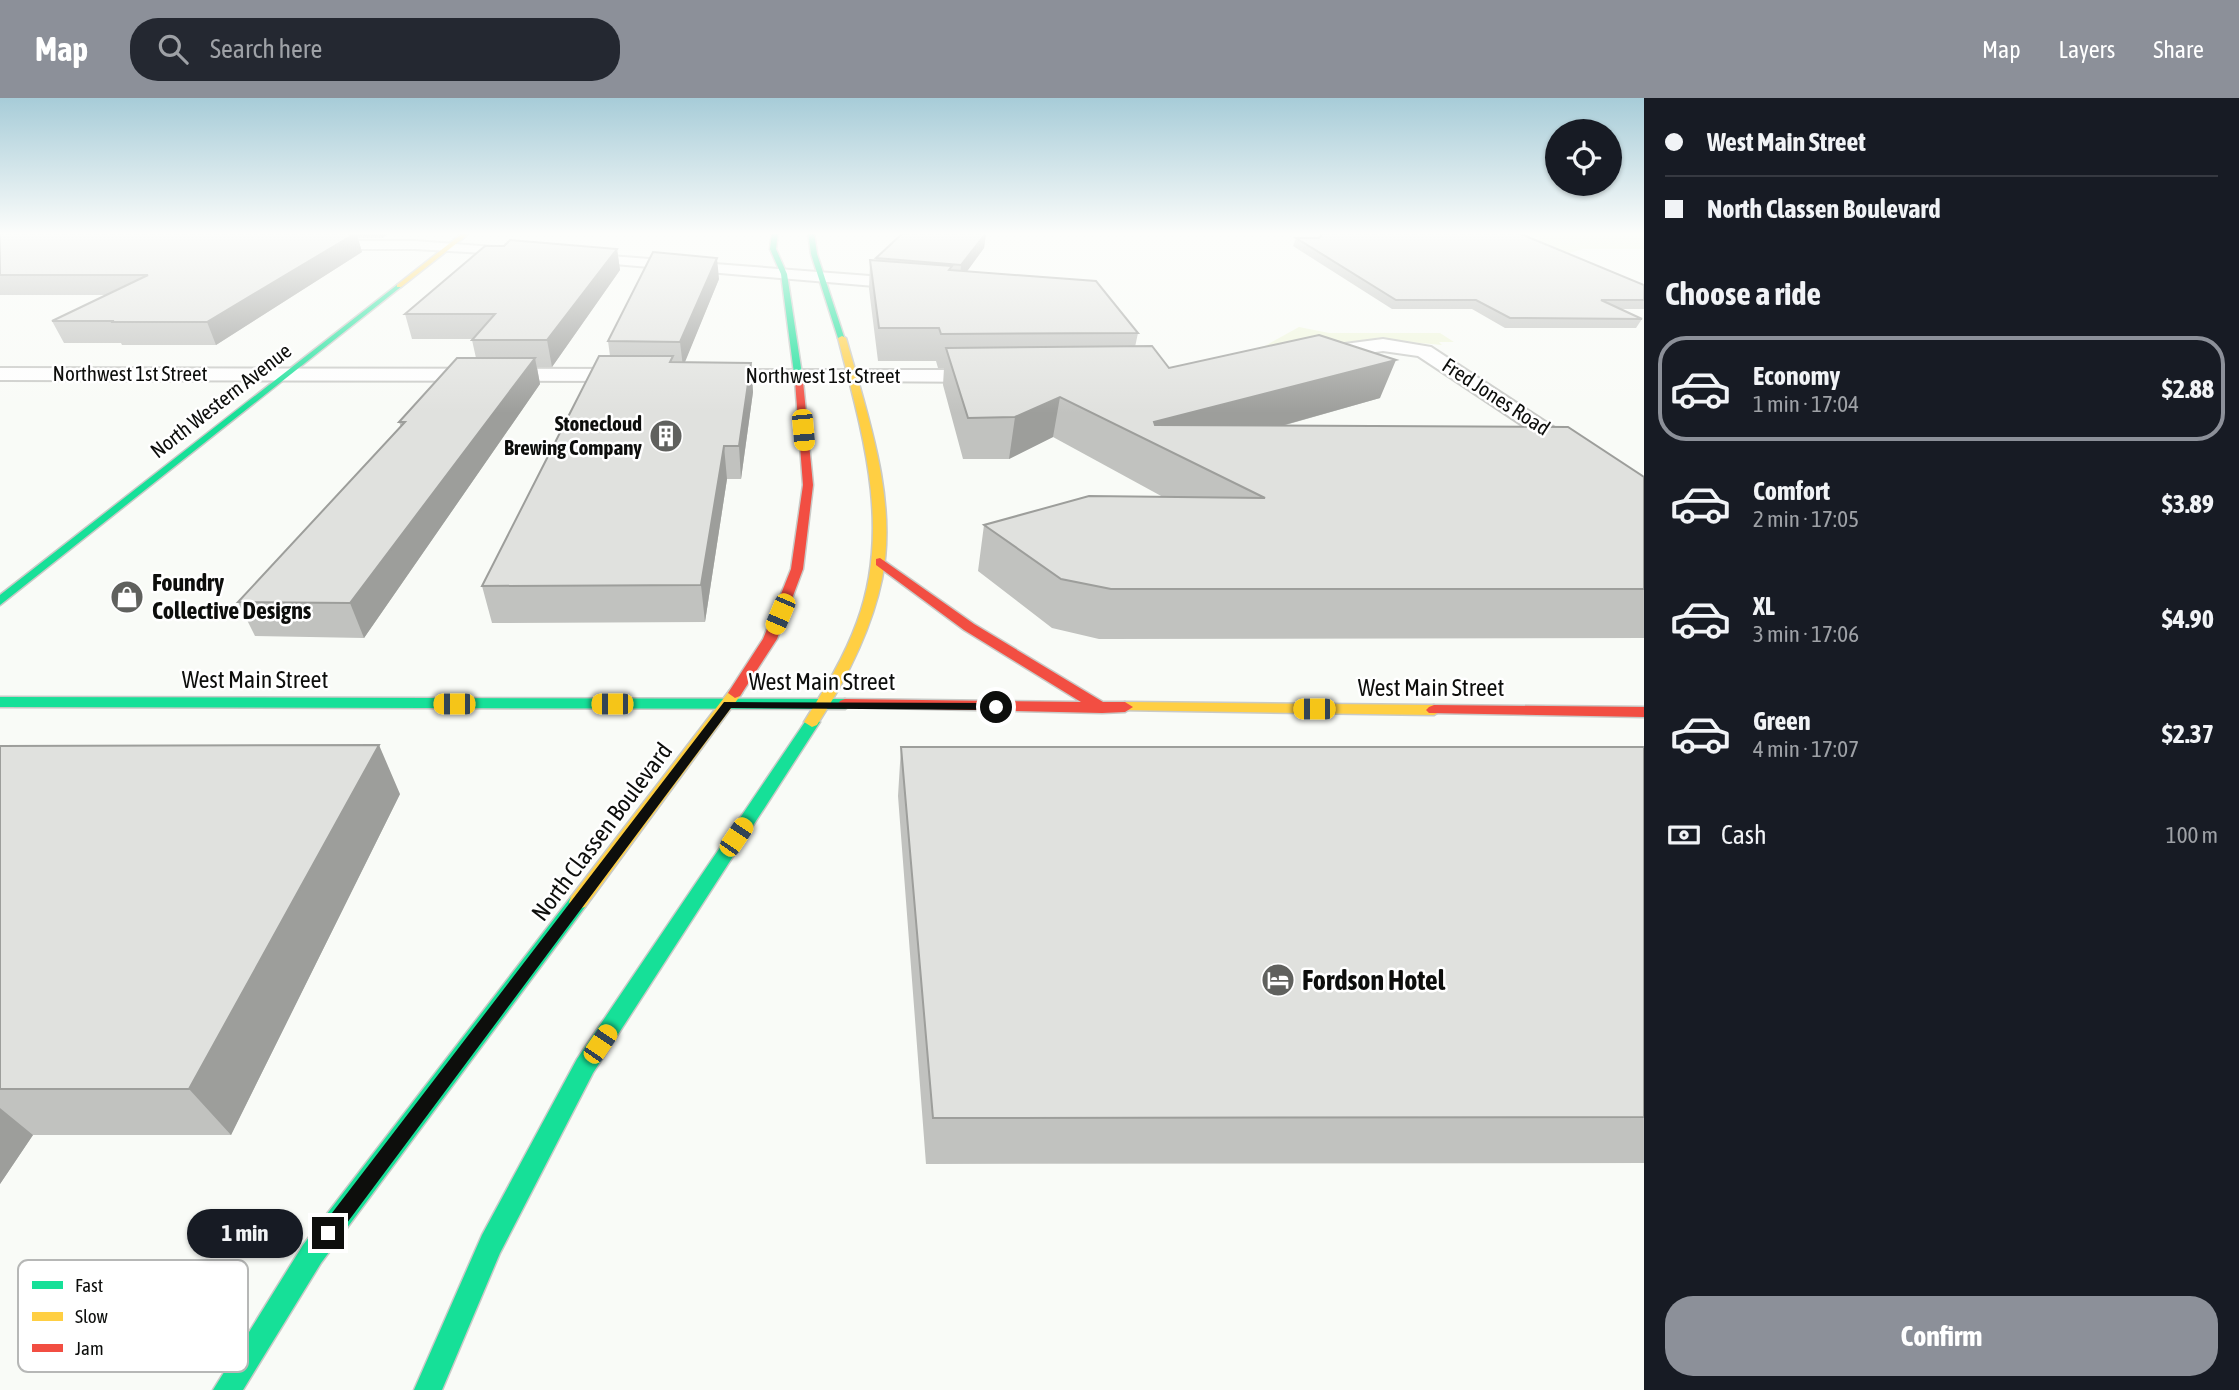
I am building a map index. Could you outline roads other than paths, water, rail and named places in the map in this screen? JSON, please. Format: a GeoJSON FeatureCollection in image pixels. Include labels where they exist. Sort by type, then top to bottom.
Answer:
{"type":"FeatureCollection","features":[{"type":"Feature","properties":{"kind":"main road","name":"North Western Avenue"},"geometry":{"type":"LineString","coordinates":[[0,601],[391,292]]}},
{"type":"Feature","properties":{"kind":"main road","name":"North Classen Boulevard"},"geometry":{"type":"LineString","coordinates":[[248,1356],[312,1254],[728,704],[770,639],[797,569],[808,485],[799,376],[787,292]]}},
{"type":"Feature","properties":{"kind":"main road"},"geometry":{"type":"LineString","coordinates":[[428,1390],[491,1244],[585,1066],[824,704],[857,641],[872,604],[880,562],[882,518],[877,481],[828,292]]}},
{"type":"Feature","properties":{"kind":"main road"},"geometry":{"type":"LineString","coordinates":[[880,562],[968,627],[1102,708]]}},
{"type":"Feature","properties":{"kind":"main road","name":"West Main Street"},"geometry":{"type":"LineString","coordinates":[[0,702],[824,704],[1644,712]]}},
{"type":"Feature","properties":{"kind":"main road","name":"North Classen Boulevard"},"geometry":{"type":"LineString","coordinates":[[227,1390],[238,1372]]}},
{"type":"Feature","properties":{"kind":"street","name":"Fred Jones Road"},"geometry":{"type":"LineString","coordinates":[[1292,358],[1391,345],[1416,348],[1433,355],[1597,464]]}},
{"type":"Feature","properties":{"kind":"street","name":"Northwest 1st Street"},"geometry":{"type":"LineString","coordinates":[[0,374],[1015,376]]}},
{"type":"Feature","properties":{"kind":"place","name":"Stonecloud Brewing Company"},"geometry":{"type":"Point","coordinates":[666,436]}},
{"type":"Feature","properties":{"kind":"place","name":"Foundry Collective Designs"},"geometry":{"type":"Point","coordinates":[127,597]}},
{"type":"Feature","properties":{"kind":"place","name":"Fordson Hotel"},"geometry":{"type":"Point","coordinates":[1278,980]}}]}
